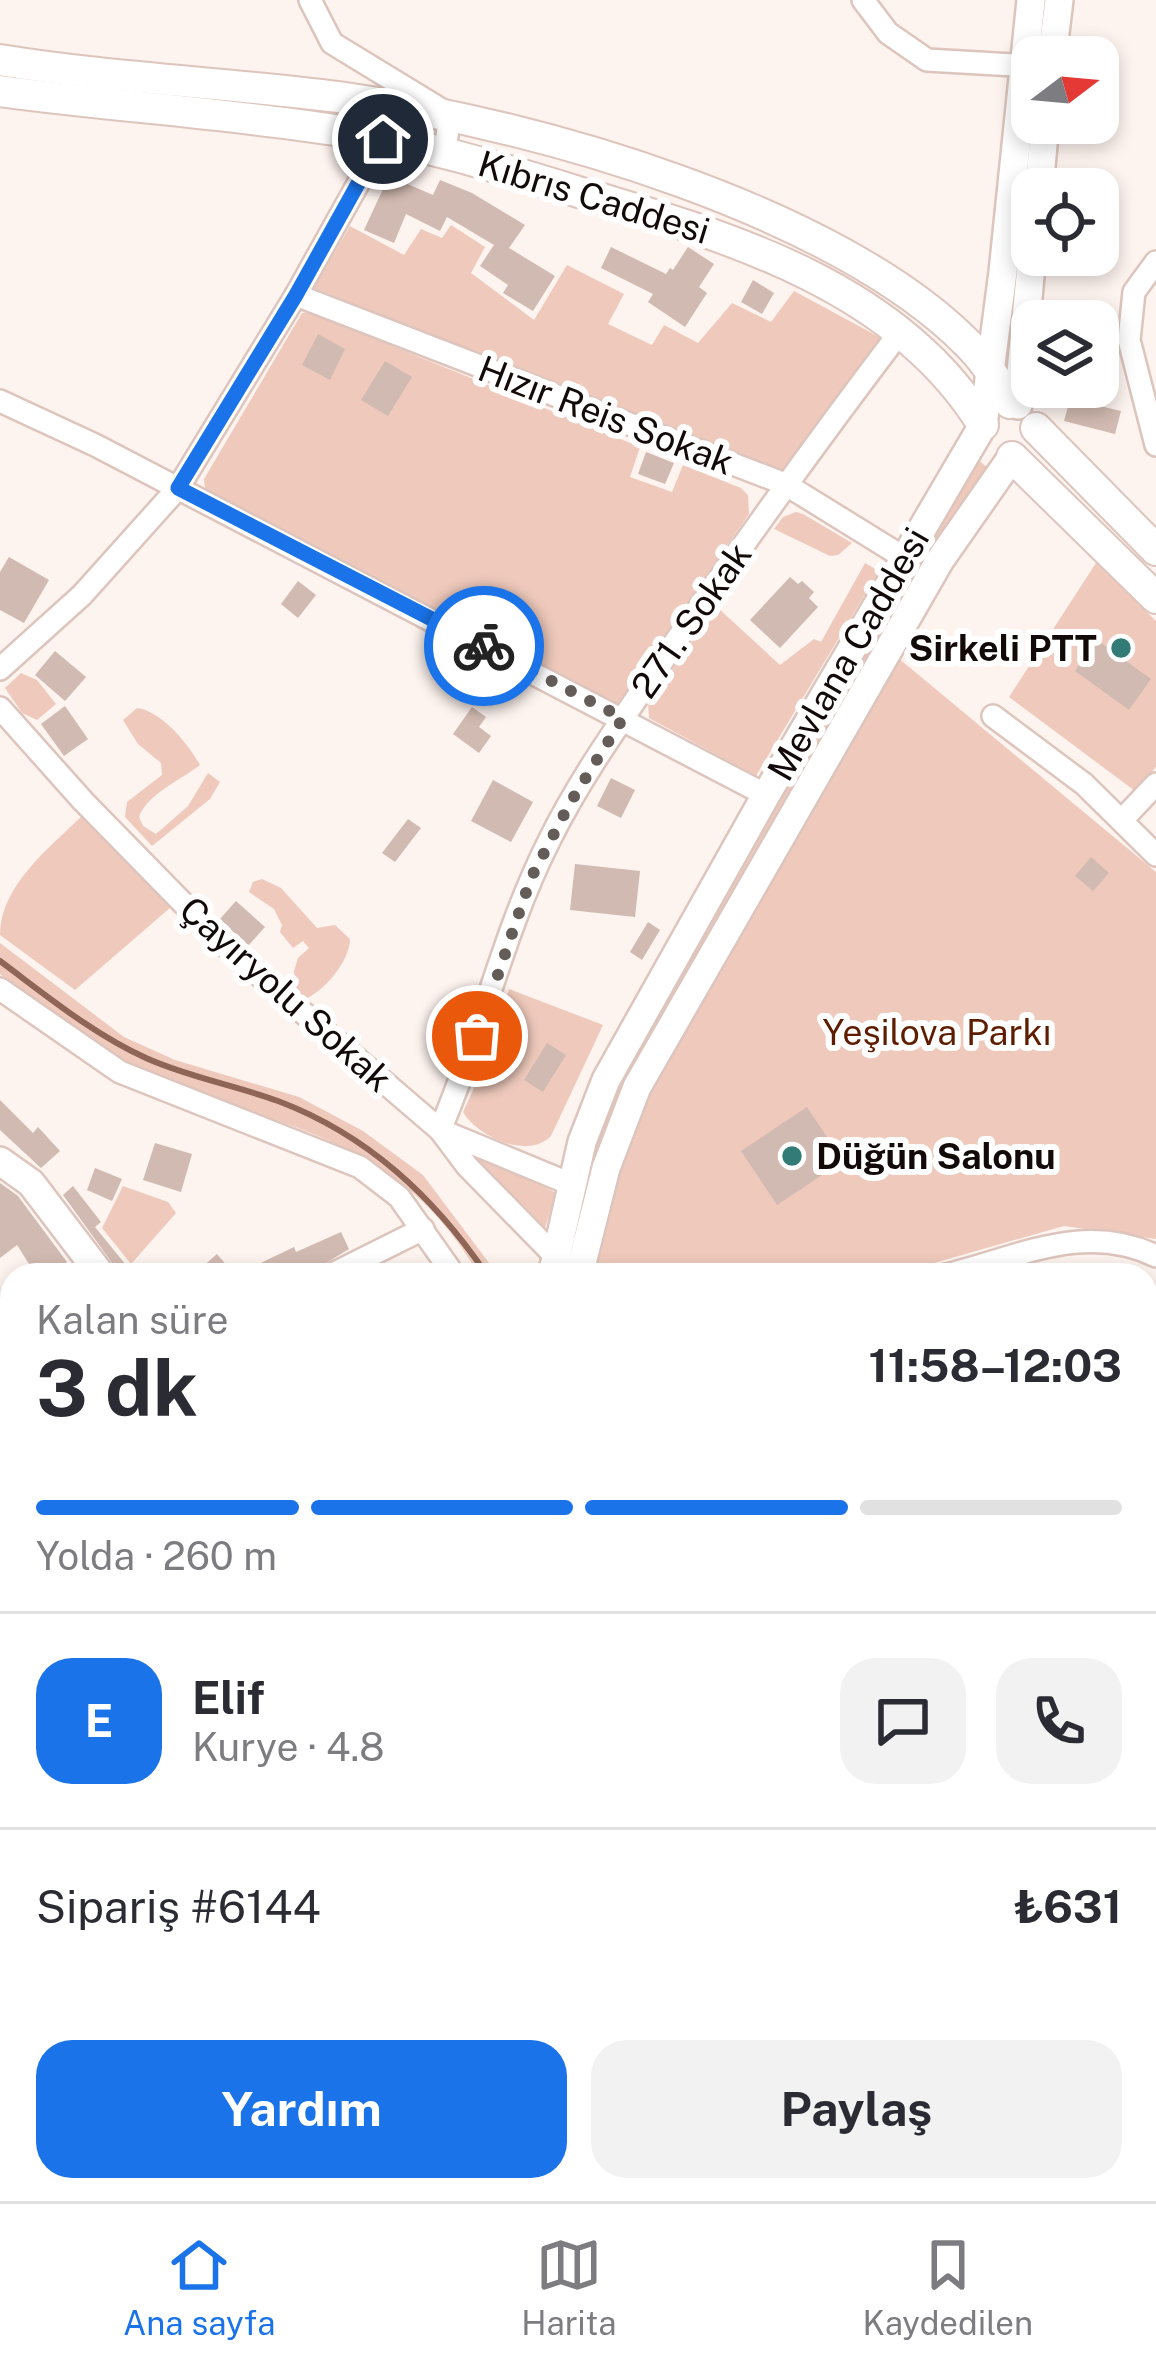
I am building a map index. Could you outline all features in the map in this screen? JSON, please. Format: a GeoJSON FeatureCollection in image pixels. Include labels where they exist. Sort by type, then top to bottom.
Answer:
{"type":"FeatureCollection","features":[{"type":"Feature","properties":{"kind":"main road"},"geometry":{"type":"LineString","coordinates":[[0,61],[351,99],[451,116],[550,141],[759,213],[874,273],[942,321],[990,368],[1021,412],[1156,550]]}},
{"type":"Feature","properties":{"kind":"main road","name":"Kıbrıs Caddesi"},"geometry":{"type":"LineString","coordinates":[[0,91],[336,130],[445,150],[758,250],[867,308],[900,332],[956,385],[983,425]]}},
{"type":"Feature","properties":{"kind":"main road"},"geometry":{"type":"LineString","coordinates":[[1021,412],[990,412],[983,425],[989,448],[1012,457],[1156,598]]}},
{"type":"Feature","properties":{"kind":"main road"},"geometry":{"type":"LineString","coordinates":[[1012,457],[1032,444],[1021,412]]}},
{"type":"Feature","properties":{"kind":"street"},"geometry":{"type":"LineString","coordinates":[[310,0],[332,43],[451,116],[445,150]]}},
{"type":"Feature","properties":{"kind":"street"},"geometry":{"type":"LineString","coordinates":[[863,0],[888,33],[928,60],[1011,65]]}},
{"type":"Feature","properties":{"kind":"street","name":"Mevlana Caddesi"},"geometry":{"type":"LineString","coordinates":[[1029,36],[1031,0]]}},
{"type":"Feature","properties":{"kind":"street"},"geometry":{"type":"LineString","coordinates":[[1055,36],[1059,0]]}},
{"type":"Feature","properties":{"kind":"street"},"geometry":{"type":"LineString","coordinates":[[0,669],[82,595],[178,488],[296,295],[383,139]]}},
{"type":"Feature","properties":{"kind":"street","name":"Mevlana Caddesi"},"geometry":{"type":"LineString","coordinates":[[566,1263],[582,1142],[606,1080],[983,425],[1018,144]]}},
{"type":"Feature","properties":{"kind":"street"},"geometry":{"type":"LineString","coordinates":[[1156,262],[1134,292],[1129,340],[1156,445]]}},
{"type":"Feature","properties":{"kind":"street"},"geometry":{"type":"LineString","coordinates":[[1021,412],[1031,276]]}},
{"type":"Feature","properties":{"kind":"street","name":"Hızır Reis Sokak"},"geometry":{"type":"LineString","coordinates":[[296,295],[785,484],[903,557]]}},
{"type":"Feature","properties":{"kind":"street","name":"271. Sokak"},"geometry":{"type":"LineString","coordinates":[[440,1130],[464,1076],[531,878],[570,803],[785,484],[900,332]]}},
{"type":"Feature","properties":{"kind":"street"},"geometry":{"type":"LineString","coordinates":[[0,401],[178,488],[766,795]]}},
{"type":"Feature","properties":{"kind":"street"},"geometry":{"type":"LineString","coordinates":[[568,1263],[637,1087],[920,594],[1012,457]]}},
{"type":"Feature","properties":{"kind":"street","name":"Çayıryolu Sokak"},"geometry":{"type":"LineString","coordinates":[[0,708],[223,944],[440,1130],[467,1166],[558,1263]]}},
{"type":"Feature","properties":{"kind":"street"},"geometry":{"type":"LineString","coordinates":[[993,716],[1084,784],[1156,855]]}},
{"type":"Feature","properties":{"kind":"street"},"geometry":{"type":"LineString","coordinates":[[1123,820],[1156,784]]}},
{"type":"Feature","properties":{"kind":"street"},"geometry":{"type":"LineString","coordinates":[[0,989],[120,1072],[360,1167],[399,1197],[446,1263]]}},
{"type":"Feature","properties":{"kind":"street"},"geometry":{"type":"LineString","coordinates":[[440,1130],[573,1185]]}},
{"type":"Feature","properties":{"kind":"street"},"geometry":{"type":"LineString","coordinates":[[0,1160],[31,1183],[92,1263]]}},
{"type":"Feature","properties":{"kind":"street"},"geometry":{"type":"LineString","coordinates":[[355,1263],[423,1228]]}},
{"type":"Feature","properties":{"kind":"street"},"geometry":{"type":"LineString","coordinates":[[1009,1263],[1047,1245],[1087,1239],[1156,1256]]}},
{"type":"Feature","properties":{"kind":"green space"},"geometry":{"type":"Polygon","coordinates":[[[451,225],[485,247],[471,273],[534,320],[567,265],[624,294],[608,324],[652,345],[664,325],[698,343],[732,303],[771,322],[794,291],[881,338],[782,474],[314,288],[350,226],[404,255],[421,229],[442,238],[451,225]]]}},
{"type":"Feature","properties":{"kind":"green space"},"geometry":{"type":"Polygon","coordinates":[[[302,313],[640,447],[630,477],[672,492],[683,465],[748,495],[749,514],[617,705],[213,498],[205,489],[204,479],[302,313]]]}},
{"type":"Feature","properties":{"kind":"green space"},"geometry":{"type":"Polygon","coordinates":[[[976,458],[989,469],[897,609],[585,1181],[610,1102],[685,961],[976,458]]]}},
{"type":"Feature","properties":{"kind":"green space"},"geometry":{"type":"Polygon","coordinates":[[[796,512],[852,543],[830,556],[774,529],[783,517],[796,512]]]}},
{"type":"Feature","properties":{"kind":"green space"},"geometry":{"type":"Polygon","coordinates":[[[865,563],[879,571],[756,776],[649,718],[648,702],[717,607],[780,665],[814,639],[821,642],[865,563]]]}},
{"type":"Feature","properties":{"kind":"green space"},"geometry":{"type":"Polygon","coordinates":[[[1096,563],[1156,621],[1156,767],[1135,791],[1009,697],[1096,563]]]}},
{"type":"Feature","properties":{"kind":"green space","name":"Yeşilova Parkı"},"geometry":{"type":"Polygon","coordinates":[[[897,657],[1156,872],[1156,1239],[1064,1226],[934,1263],[594,1263],[624,1152],[644,1099],[716,981],[897,657]]]}},
{"type":"Feature","properties":{"kind":"green space"},"geometry":{"type":"Polygon","coordinates":[[[21,673],[37,680],[56,704],[37,720],[22,713],[5,688],[21,673]]]}},
{"type":"Feature","properties":{"kind":"green space"},"geometry":{"type":"Polygon","coordinates":[[[137,708],[173,729],[200,765],[149,801],[139,817],[143,826],[156,834],[188,806],[208,773],[220,782],[210,799],[152,846],[125,817],[127,802],[162,775],[161,763],[138,744],[123,720],[137,708]]]}},
{"type":"Feature","properties":{"kind":"green space"},"geometry":{"type":"Polygon","coordinates":[[[82,816],[171,907],[75,990],[0,935],[2,917],[17,884],[82,816]]]}},
{"type":"Feature","properties":{"kind":"green space"},"geometry":{"type":"Polygon","coordinates":[[[262,879],[281,888],[317,928],[335,925],[350,939],[346,957],[334,975],[303,1000],[296,994],[294,971],[298,958],[309,948],[303,941],[293,948],[280,932],[282,925],[274,909],[249,892],[253,882],[262,879]]]}},
{"type":"Feature","properties":{"kind":"green space"},"geometry":{"type":"Polygon","coordinates":[[[0,943],[124,1037],[175,1060],[299,1097],[363,1131],[423,1175],[489,1263],[471,1263],[446,1226],[409,1189],[370,1161],[118,1058],[0,974],[0,943]]]}},
{"type":"Feature","properties":{"kind":"green space"},"geometry":{"type":"Polygon","coordinates":[[[509,989],[603,1025],[551,1136],[530,1146],[491,1137],[463,1112],[488,1058],[509,989]]]}},
{"type":"Feature","properties":{"kind":"green space"},"geometry":{"type":"Polygon","coordinates":[[[459,1144],[556,1193],[545,1228],[459,1144]]]}},
{"type":"Feature","properties":{"kind":"green space"},"geometry":{"type":"Polygon","coordinates":[[[123,1186],[168,1202],[176,1213],[132,1263],[102,1228],[123,1186]]]}},
{"type":"Feature","properties":{"kind":"building"},"geometry":{"type":"Polygon","coordinates":[[[389,176],[433,195],[440,180],[525,225],[509,248],[555,276],[533,311],[503,293],[508,285],[480,266],[494,245],[447,217],[440,231],[406,214],[394,243],[364,230],[389,176]]]}},
{"type":"Feature","properties":{"kind":"building"},"geometry":{"type":"Polygon","coordinates":[[[611,247],[666,274],[688,247],[714,264],[699,287],[707,293],[685,327],[648,302],[653,294],[601,268],[611,247]]]}},
{"type":"Feature","properties":{"kind":"building"},"geometry":{"type":"Polygon","coordinates":[[[753,280],[774,293],[762,314],[741,302],[753,280]]]}},
{"type":"Feature","properties":{"kind":"building"},"geometry":{"type":"Polygon","coordinates":[[[318,334],[345,349],[330,380],[302,365],[318,334]]]}},
{"type":"Feature","properties":{"kind":"building"},"geometry":{"type":"Polygon","coordinates":[[[385,361],[412,377],[388,416],[361,400],[385,361]]]}},
{"type":"Feature","properties":{"kind":"building"},"geometry":{"type":"Polygon","coordinates":[[[1068,408],[1121,411],[1115,434],[1064,421],[1068,408]]]}},
{"type":"Feature","properties":{"kind":"building"},"geometry":{"type":"Polygon","coordinates":[[[646,452],[674,463],[665,484],[638,474],[646,452]]]}},
{"type":"Feature","properties":{"kind":"building"},"geometry":{"type":"Polygon","coordinates":[[[9,557],[49,580],[24,623],[0,610],[0,572],[9,557]]]}},
{"type":"Feature","properties":{"kind":"building"},"geometry":{"type":"Polygon","coordinates":[[[790,577],[814,592],[809,598],[818,607],[780,648],[750,620],[790,577]]]}},
{"type":"Feature","properties":{"kind":"building"},"geometry":{"type":"Polygon","coordinates":[[[298,581],[316,595],[298,618],[281,604],[298,581]]]}},
{"type":"Feature","properties":{"kind":"building"},"geometry":{"type":"Polygon","coordinates":[[[1097,640],[1151,679],[1129,710],[1075,671],[1097,640]]]}},
{"type":"Feature","properties":{"kind":"building"},"geometry":{"type":"Polygon","coordinates":[[[55,651],[86,677],[65,701],[35,675],[55,651]]]}},
{"type":"Feature","properties":{"kind":"building"},"geometry":{"type":"Polygon","coordinates":[[[65,706],[88,739],[64,756],[41,724],[65,706]]]}},
{"type":"Feature","properties":{"kind":"building"},"geometry":{"type":"Polygon","coordinates":[[[472,707],[486,717],[479,727],[491,736],[479,753],[453,734],[472,707]]]}},
{"type":"Feature","properties":{"kind":"building"},"geometry":{"type":"Polygon","coordinates":[[[611,778],[635,790],[621,818],[597,806],[611,778]]]}},
{"type":"Feature","properties":{"kind":"building"},"geometry":{"type":"Polygon","coordinates":[[[493,780],[533,802],[511,842],[471,821],[493,780]]]}},
{"type":"Feature","properties":{"kind":"building"},"geometry":{"type":"Polygon","coordinates":[[[408,819],[421,828],[395,862],[382,853],[408,819]]]}},
{"type":"Feature","properties":{"kind":"building"},"geometry":{"type":"Polygon","coordinates":[[[1091,857],[1109,873],[1093,891],[1075,876],[1091,857]]]}},
{"type":"Feature","properties":{"kind":"building"},"geometry":{"type":"Polygon","coordinates":[[[575,864],[640,871],[635,917],[570,910],[575,864]]]}},
{"type":"Feature","properties":{"kind":"building"},"geometry":{"type":"Polygon","coordinates":[[[236,901],[265,927],[248,946],[220,919],[236,901]]]}},
{"type":"Feature","properties":{"kind":"building"},"geometry":{"type":"Polygon","coordinates":[[[648,922],[660,930],[642,960],[630,952],[648,922]]]}},
{"type":"Feature","properties":{"kind":"building"},"geometry":{"type":"Polygon","coordinates":[[[547,1043],[566,1055],[543,1092],[524,1080],[547,1043]]]}},
{"type":"Feature","properties":{"kind":"building"},"geometry":{"type":"Polygon","coordinates":[[[0,1100],[33,1133],[38,1127],[60,1151],[41,1168],[0,1130],[0,1100]]]}},
{"type":"Feature","properties":{"kind":"building","name":"Düğün Salonu"},"geometry":{"type":"Polygon","coordinates":[[[807,1107],[843,1161],[777,1205],[741,1151],[807,1107]]]}},
{"type":"Feature","properties":{"kind":"building"},"geometry":{"type":"Polygon","coordinates":[[[155,1143],[192,1154],[181,1192],[143,1180],[155,1143]]]}},
{"type":"Feature","properties":{"kind":"building"},"geometry":{"type":"Polygon","coordinates":[[[95,1168],[122,1179],[112,1201],[87,1190],[95,1168]]]}},
{"type":"Feature","properties":{"kind":"building"},"geometry":{"type":"Polygon","coordinates":[[[0,1183],[18,1196],[67,1262],[28,1263],[17,1245],[0,1258],[0,1183]]]}},
{"type":"Feature","properties":{"kind":"building"},"geometry":{"type":"Polygon","coordinates":[[[73,1186],[101,1222],[95,1227],[124,1263],[112,1263],[63,1195],[73,1186]]]}},
{"type":"Feature","properties":{"kind":"building"},"geometry":{"type":"Polygon","coordinates":[[[341,1232],[349,1249],[326,1263],[261,1263],[294,1247],[296,1252],[341,1232]]]}},
{"type":"Feature","properties":{"kind":"waterway"},"geometry":{"type":"LineString","coordinates":[[0,961],[126,1048],[178,1070],[278,1101],[370,1150],[445,1220],[478,1263]]}},
{"type":"Feature","properties":{"kind":"way so far"},"geometry":{"type":"LineString","coordinates":[[477,1036],[531,878],[550,837],[623,718],[484,646]]}},
{"type":"Feature","properties":{"kind":"place","name":"Sirkeli PTT"},"geometry":{"type":"Point","coordinates":[1121,648]}},
{"type":"Feature","properties":{"kind":"place","name":"Düğün Salonu"},"geometry":{"type":"Point","coordinates":[792,1156]}},
{"type":"Feature","properties":{"kind":"route"},"geometry":{"type":"LineString","coordinates":[[383,139],[296,295],[178,488],[484,646]]}}]}
